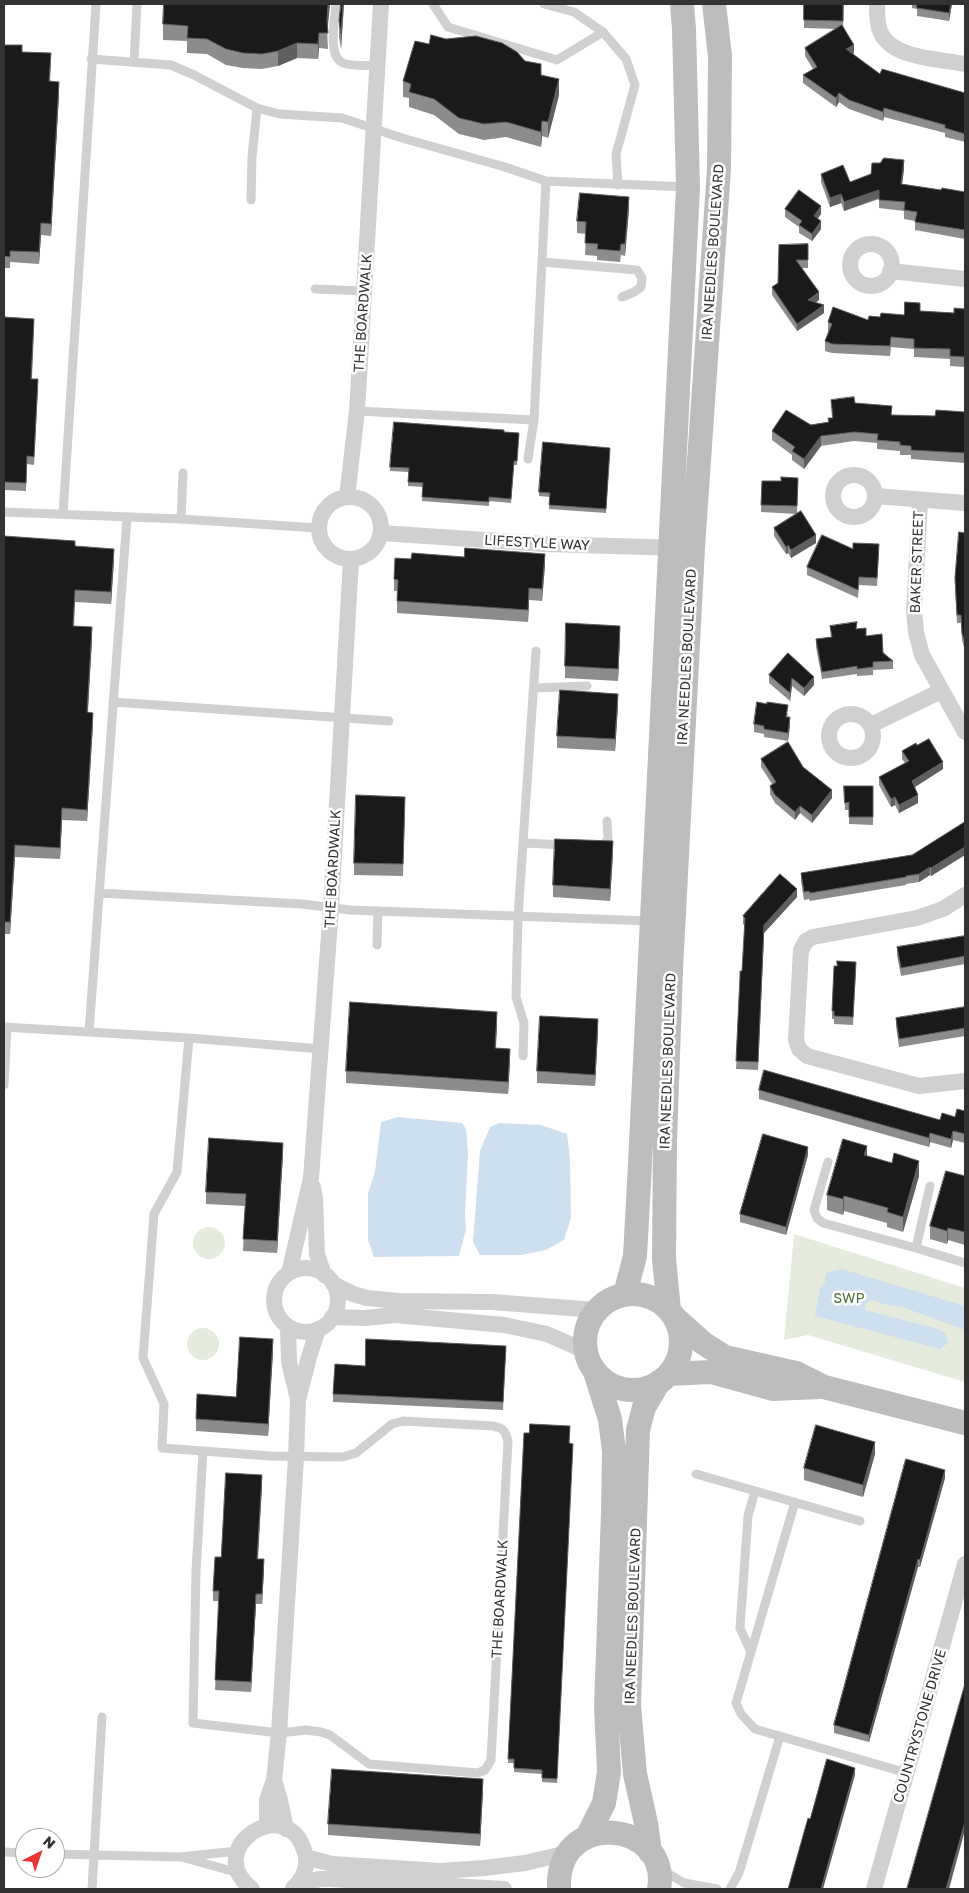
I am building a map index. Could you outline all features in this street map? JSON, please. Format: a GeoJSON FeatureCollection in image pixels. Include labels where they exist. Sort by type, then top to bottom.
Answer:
{"type":"FeatureCollection","features":[{"type":"Feature","properties":{"kind":"main road","name":"IRA NEEDLES BOULEVARD"},"geometry":{"type":"LineString","coordinates":[[625,1294],[635,1256],[688,186],[682,4]]}},
{"type":"Feature","properties":{"kind":"main road","name":"IRA NEEDLES BOULEVARD"},"geometry":{"type":"LineString","coordinates":[[672,1314],[664,1259],[665,1141],[671,970],[693,548],[719,169],[720,56],[714,4]]}},
{"type":"Feature","properties":{"kind":"main road"},"geometry":{"type":"LineString","coordinates":[[824,1387],[773,1389],[710,1372],[664,1378],[646,1388],[632,1390],[618,1388],[606,1381],[590,1362],[584,1337],[588,1322],[596,1310],[614,1297],[625,1294],[641,1294],[656,1300],[703,1342],[725,1357],[796,1373],[824,1387],[965,1423]]}},
{"type":"Feature","properties":{"kind":"main road"},"geometry":{"type":"LineString","coordinates":[[664,1378],[677,1362],[681,1347],[680,1332],[672,1314]]}},
{"type":"Feature","properties":{"kind":"main road","name":"IRA NEEDLES BOULEVARD"},"geometry":{"type":"LineString","coordinates":[[588,1835],[604,1803],[609,1772],[606,1707],[614,1451],[610,1419],[590,1362]]}},
{"type":"Feature","properties":{"kind":"main road","name":"IRA NEEDLES BOULEVARD"},"geometry":{"type":"LineString","coordinates":[[656,1869],[635,1774],[629,1705],[638,1430],[644,1407],[664,1378]]}},
{"type":"Feature","properties":{"kind":"main road"},"geometry":{"type":"LineString","coordinates":[[559,1889],[558,1878],[561,1865],[567,1853],[588,1835],[605,1831],[622,1833],[638,1840],[656,1869]]}},
{"type":"Feature","properties":{"kind":"street","name":"THE BOARDWALK"},"geometry":{"type":"LineString","coordinates":[[348,497],[357,411],[382,4]]}},
{"type":"Feature","properties":{"kind":"street"},"geometry":{"type":"LineString","coordinates":[[877,4],[880,31],[891,46],[911,54],[965,64]]}},
{"type":"Feature","properties":{"kind":"street"},"geometry":{"type":"LineString","coordinates":[[890,271],[965,279]]}},
{"type":"Feature","properties":{"kind":"street"},"geometry":{"type":"LineString","coordinates":[[875,496],[965,503]]}},
{"type":"Feature","properties":{"kind":"street"},"geometry":{"type":"LineString","coordinates":[[348,497],[363,500],[373,506],[379,518],[381,533],[373,549],[364,556],[352,560],[338,557],[327,550],[320,540],[318,528],[321,514],[327,507],[337,499],[348,497]]}},
{"type":"Feature","properties":{"kind":"street","name":"BAKER STREET"},"geometry":{"type":"LineString","coordinates":[[920,500],[914,611],[916,632],[922,655],[965,732]]}},
{"type":"Feature","properties":{"kind":"street","name":"LIFESTYLE WAY"},"geometry":{"type":"LineString","coordinates":[[381,533],[545,544],[693,548]]}},
{"type":"Feature","properties":{"kind":"street","name":"THE BOARDWALK"},"geometry":{"type":"LineString","coordinates":[[289,1273],[311,1178],[331,908],[352,560]]}},
{"type":"Feature","properties":{"kind":"street"},"geometry":{"type":"LineString","coordinates":[[870,725],[941,691]]}},
{"type":"Feature","properties":{"kind":"street"},"geometry":{"type":"LineString","coordinates":[[965,895],[943,909],[917,918],[813,937],[806,942],[801,950],[796,1040],[799,1049],[807,1056],[901,1082],[919,1086],[965,1081]]}},
{"type":"Feature","properties":{"kind":"street","name":"THE BOARDWALK"},"geometry":{"type":"LineString","coordinates":[[311,1178],[315,1198],[317,1254],[328,1279]]}},
{"type":"Feature","properties":{"kind":"street"},"geometry":{"type":"LineString","coordinates":[[328,1279],[337,1302],[332,1318],[318,1330],[308,1332],[288,1327],[278,1315],[274,1297],[277,1287],[289,1273],[307,1269],[319,1271],[328,1279],[353,1294],[367,1298],[399,1301],[492,1302],[596,1310]]}},
{"type":"Feature","properties":{"kind":"street"},"geometry":{"type":"LineString","coordinates":[[332,1318],[365,1318],[395,1315],[504,1325],[547,1334],[590,1362]]}},
{"type":"Feature","properties":{"kind":"street"},"geometry":{"type":"LineString","coordinates":[[288,1327],[290,1362],[298,1400]]}},
{"type":"Feature","properties":{"kind":"street"},"geometry":{"type":"LineString","coordinates":[[267,1826],[267,1800],[274,1780],[279,1733],[298,1400],[318,1330]]}},
{"type":"Feature","properties":{"kind":"street","name":"COUNTRYSTONE DRIVE"},"geometry":{"type":"LineString","coordinates":[[874,1889],[965,1566]]}},
{"type":"Feature","properties":{"kind":"street"},"geometry":{"type":"LineString","coordinates":[[274,1780],[286,1829]]}},
{"type":"Feature","properties":{"kind":"street"},"geometry":{"type":"LineString","coordinates":[[252,1889],[244,1882],[239,1873],[237,1866],[238,1851],[246,1837],[259,1828],[273,1825],[286,1829],[296,1836],[303,1845],[306,1857],[303,1875],[295,1886]]}},
{"type":"Feature","properties":{"kind":"street"},"geometry":{"type":"LineString","coordinates":[[306,1857],[332,1864],[441,1871],[517,1864],[567,1853]]}},
{"type":"Feature","properties":{"kind":"street"},"geometry":{"type":"LineString","coordinates":[[295,1886],[321,1879],[331,1879],[441,1888],[504,1889]]}},
{"type":"Feature","properties":{"kind":"lane"},"geometry":{"type":"LineString","coordinates":[[63,514],[96,4]]}},
{"type":"Feature","properties":{"kind":"lane"},"geometry":{"type":"LineString","coordinates":[[134,62],[137,4]]}},
{"type":"Feature","properties":{"kind":"lane"},"geometry":{"type":"LineString","coordinates":[[336,4],[333,49],[337,60],[344,64],[378,65]]}},
{"type":"Feature","properties":{"kind":"lane"},"geometry":{"type":"LineString","coordinates":[[433,4],[448,27],[557,60],[603,32]]}},
{"type":"Feature","properties":{"kind":"lane"},"geometry":{"type":"LineString","coordinates":[[544,4],[574,12],[603,32],[626,59],[635,85],[616,154],[618,185]]}},
{"type":"Feature","properties":{"kind":"lane"},"geometry":{"type":"LineString","coordinates":[[91,60],[171,65],[257,108],[279,114],[342,118],[546,181],[688,186]]}},
{"type":"Feature","properties":{"kind":"lane"},"geometry":{"type":"LineString","coordinates":[[251,200],[252,157],[257,108]]}},
{"type":"Feature","properties":{"kind":"lane"},"geometry":{"type":"LineString","coordinates":[[528,459],[534,420],[546,181]]}},
{"type":"Feature","properties":{"kind":"lane"},"geometry":{"type":"LineString","coordinates":[[542,262],[637,270],[642,278],[640,287],[622,297]]}},
{"type":"Feature","properties":{"kind":"lane"},"geometry":{"type":"LineString","coordinates":[[315,289],[365,291]]}},
{"type":"Feature","properties":{"kind":"lane"},"geometry":{"type":"LineString","coordinates":[[357,411],[534,420]]}},
{"type":"Feature","properties":{"kind":"lane"},"geometry":{"type":"LineString","coordinates":[[181,519],[183,473]]}},
{"type":"Feature","properties":{"kind":"lane"},"geometry":{"type":"LineString","coordinates":[[4,512],[181,519],[318,528]]}},
{"type":"Feature","properties":{"kind":"lane"},"geometry":{"type":"LineString","coordinates":[[89,1032],[126,517]]}},
{"type":"Feature","properties":{"kind":"lane"},"geometry":{"type":"LineString","coordinates":[[524,1056],[524,1023],[516,997],[518,917],[536,652]]}},
{"type":"Feature","properties":{"kind":"lane"},"geometry":{"type":"LineString","coordinates":[[534,688],[587,686]]}},
{"type":"Feature","properties":{"kind":"lane"},"geometry":{"type":"LineString","coordinates":[[113,702],[389,721]]}},
{"type":"Feature","properties":{"kind":"lane"},"geometry":{"type":"LineString","coordinates":[[584,846],[601,847],[608,840],[606,821]]}},
{"type":"Feature","properties":{"kind":"lane"},"geometry":{"type":"LineString","coordinates":[[524,843],[574,846]]}},
{"type":"Feature","properties":{"kind":"lane"},"geometry":{"type":"LineString","coordinates":[[99,893],[302,904],[350,910],[652,922]]}},
{"type":"Feature","properties":{"kind":"lane"},"geometry":{"type":"LineString","coordinates":[[377,946],[378,911]]}},
{"type":"Feature","properties":{"kind":"lane"},"geometry":{"type":"LineString","coordinates":[[4,1085],[5,1027],[189,1038],[321,1049]]}},
{"type":"Feature","properties":{"kind":"lane"},"geometry":{"type":"LineString","coordinates":[[189,1038],[177,1172],[154,1214],[143,1358],[164,1404],[162,1448],[296,1457]]}},
{"type":"Feature","properties":{"kind":"lane"},"geometry":{"type":"LineString","coordinates":[[828,1162],[814,1210],[816,1218],[823,1223],[965,1263]]}},
{"type":"Feature","properties":{"kind":"lane"},"geometry":{"type":"LineString","coordinates":[[916,1248],[930,1186]]}},
{"type":"Feature","properties":{"kind":"lane","name":"THE BOARDWALK"},"geometry":{"type":"LineString","coordinates":[[279,1733],[306,1730],[330,1735],[369,1764],[478,1773],[485,1770],[491,1760],[508,1440],[506,1432],[502,1428],[493,1426],[403,1421],[392,1424],[356,1453],[342,1457],[296,1457]]}},
{"type":"Feature","properties":{"kind":"lane"},"geometry":{"type":"LineString","coordinates":[[203,1451],[196,1570],[192,1723],[279,1733]]}},
{"type":"Feature","properties":{"kind":"lane"},"geometry":{"type":"LineString","coordinates":[[696,1474],[860,1521]]}},
{"type":"Feature","properties":{"kind":"lane"},"geometry":{"type":"LineString","coordinates":[[751,1652],[740,1628],[748,1516],[755,1491]]}},
{"type":"Feature","properties":{"kind":"lane"},"geometry":{"type":"LineString","coordinates":[[795,1502],[736,1703],[741,1714],[755,1729],[907,1773]]}},
{"type":"Feature","properties":{"kind":"lane"},"geometry":{"type":"LineString","coordinates":[[92,1889],[102,1717]]}},
{"type":"Feature","properties":{"kind":"lane"},"geometry":{"type":"LineString","coordinates":[[730,1889],[739,1873],[780,1736]]}},
{"type":"Feature","properties":{"kind":"lane"},"geometry":{"type":"LineString","coordinates":[[65,1854],[180,1857],[238,1851]]}},
{"type":"Feature","properties":{"kind":"lane"},"geometry":{"type":"LineString","coordinates":[[180,1857],[239,1873]]}},
{"type":"Feature","properties":{"kind":"lane"},"geometry":{"type":"LineString","coordinates":[[656,1869],[684,1883],[716,1889]]}},
{"type":"Feature","properties":{"kind":"green space"},"geometry":{"type":"Polygon","coordinates":[[[209,1227],[215,1228],[220,1232],[224,1237],[224,1249],[220,1254],[215,1258],[209,1259],[203,1258],[198,1254],[194,1249],[193,1243],[194,1237],[198,1232],[203,1228],[209,1227]]]}},
{"type":"Feature","properties":{"kind":"green space","name":"SWP"},"geometry":{"type":"Polygon","coordinates":[[[794,1234],[965,1288],[965,1382],[808,1335],[784,1340],[794,1234]]]}},
{"type":"Feature","properties":{"kind":"green space"},"geometry":{"type":"Polygon","coordinates":[[[203,1328],[209,1329],[214,1333],[218,1338],[218,1350],[214,1355],[209,1359],[203,1360],[197,1359],[192,1355],[188,1350],[187,1344],[188,1338],[192,1333],[197,1329],[203,1328]]]}},
{"type":"Feature","properties":{"kind":"water"},"geometry":{"type":"Polygon","coordinates":[[[398,1117],[462,1123],[466,1129],[468,1153],[466,1229],[459,1256],[374,1257],[368,1240],[368,1193],[375,1172],[381,1122],[398,1117]]]}},
{"type":"Feature","properties":{"kind":"water"},"geometry":{"type":"Polygon","coordinates":[[[499,1123],[541,1125],[567,1134],[570,1160],[571,1218],[564,1240],[546,1250],[521,1255],[480,1255],[473,1242],[480,1151],[490,1127],[499,1123]]]}},
{"type":"Feature","properties":{"kind":"water"},"geometry":{"type":"Polygon","coordinates":[[[842,1269],[965,1306],[965,1330],[905,1308],[883,1304],[874,1300],[865,1303],[865,1310],[938,1329],[945,1333],[948,1343],[940,1349],[815,1316],[820,1288],[825,1283],[827,1272],[842,1269]]]}},
{"type":"Feature","properties":{"kind":"building"},"geometry":{"type":"Polygon","coordinates":[[[164,4],[328,4],[328,33],[319,33],[318,44],[297,43],[278,51],[262,54],[243,53],[226,49],[207,39],[187,38],[188,26],[163,24],[164,4]]]}},
{"type":"Feature","properties":{"kind":"building"},"geometry":{"type":"Polygon","coordinates":[[[341,4],[343,4],[341,34],[339,21],[341,4]]]}},
{"type":"Feature","properties":{"kind":"building"},"geometry":{"type":"Polygon","coordinates":[[[804,4],[843,4],[843,21],[804,20],[804,4]]]}},
{"type":"Feature","properties":{"kind":"building"},"geometry":{"type":"Polygon","coordinates":[[[917,4],[951,4],[949,13],[917,8],[917,4]]]}},
{"type":"Feature","properties":{"kind":"building"},"geometry":{"type":"Polygon","coordinates":[[[842,25],[854,45],[846,49],[880,74],[882,69],[965,93],[965,134],[945,128],[945,125],[884,108],[883,112],[849,100],[839,93],[836,98],[803,75],[817,67],[805,48],[842,25]]]}},
{"type":"Feature","properties":{"kind":"building"},"geometry":{"type":"Polygon","coordinates":[[[431,35],[446,39],[476,36],[502,43],[517,52],[525,61],[541,64],[541,75],[559,79],[548,122],[542,121],[541,132],[506,122],[484,124],[459,118],[434,99],[409,92],[411,84],[403,81],[415,41],[429,44],[431,35]]]}},
{"type":"Feature","properties":{"kind":"building"},"geometry":{"type":"Polygon","coordinates":[[[4,45],[22,45],[22,52],[51,53],[49,81],[59,82],[51,224],[41,223],[39,252],[10,251],[10,257],[4,256],[4,45]]]}},
{"type":"Feature","properties":{"kind":"building"},"geometry":{"type":"Polygon","coordinates":[[[884,158],[904,160],[901,184],[965,192],[965,230],[915,222],[917,212],[904,210],[905,202],[879,200],[879,190],[844,202],[841,194],[830,198],[821,174],[843,165],[850,182],[871,174],[872,163],[880,163],[884,158]]]}},
{"type":"Feature","properties":{"kind":"building"},"geometry":{"type":"Polygon","coordinates":[[[799,190],[821,206],[814,216],[821,221],[812,234],[799,225],[802,221],[785,209],[799,190]]]}},
{"type":"Feature","properties":{"kind":"building"},"geometry":{"type":"Polygon","coordinates":[[[580,193],[629,197],[625,244],[621,244],[620,251],[597,249],[598,244],[585,243],[586,222],[577,221],[580,193]]]}},
{"type":"Feature","properties":{"kind":"building"},"geometry":{"type":"Polygon","coordinates":[[[808,244],[808,260],[796,260],[819,292],[808,300],[824,305],[797,324],[772,287],[778,283],[779,245],[808,244]]]}},
{"type":"Feature","properties":{"kind":"building"},"geometry":{"type":"Polygon","coordinates":[[[905,302],[920,303],[920,311],[954,313],[954,308],[965,309],[965,357],[950,356],[950,349],[914,348],[914,339],[891,337],[890,346],[832,344],[825,341],[832,324],[828,322],[833,307],[868,320],[869,316],[880,317],[881,313],[904,315],[905,302]]]}},
{"type":"Feature","properties":{"kind":"building"},"geometry":{"type":"Polygon","coordinates":[[[4,317],[34,319],[31,379],[38,379],[34,457],[27,456],[26,483],[4,482],[4,317]]]}},
{"type":"Feature","properties":{"kind":"building"},"geometry":{"type":"Polygon","coordinates":[[[854,397],[855,403],[892,406],[891,415],[935,416],[936,410],[965,412],[965,453],[911,450],[911,446],[900,445],[900,442],[877,440],[878,434],[854,432],[821,436],[804,459],[792,451],[795,447],[772,431],[786,410],[811,425],[829,422],[828,418],[833,418],[831,400],[854,397]]]}},
{"type":"Feature","properties":{"kind":"building"},"geometry":{"type":"Polygon","coordinates":[[[394,422],[504,430],[504,432],[519,433],[517,461],[514,461],[511,499],[489,497],[489,502],[422,497],[423,483],[408,482],[409,468],[390,467],[394,422]]]}},
{"type":"Feature","properties":{"kind":"building"},"geometry":{"type":"Polygon","coordinates":[[[543,442],[610,448],[606,509],[549,505],[550,493],[539,492],[543,442]]]}},
{"type":"Feature","properties":{"kind":"building"},"geometry":{"type":"Polygon","coordinates":[[[781,477],[798,478],[797,506],[761,505],[762,481],[781,481],[781,477]]]}},
{"type":"Feature","properties":{"kind":"building"},"geometry":{"type":"Polygon","coordinates":[[[801,511],[816,535],[791,550],[788,545],[786,547],[774,528],[801,511]]]}},
{"type":"Feature","properties":{"kind":"building"},"geometry":{"type":"Polygon","coordinates":[[[959,532],[965,533],[965,643],[962,633],[961,615],[957,615],[955,578],[959,532]]]}},
{"type":"Feature","properties":{"kind":"building"},"geometry":{"type":"Polygon","coordinates":[[[822,535],[853,549],[853,543],[879,544],[877,578],[859,577],[858,590],[807,567],[822,535]]]}},
{"type":"Feature","properties":{"kind":"building"},"geometry":{"type":"Polygon","coordinates":[[[4,536],[75,541],[75,546],[114,549],[111,592],[75,590],[73,626],[92,627],[87,712],[93,713],[87,810],[62,808],[60,848],[15,845],[10,922],[4,922],[4,536]]]}},
{"type":"Feature","properties":{"kind":"building"},"geometry":{"type":"Polygon","coordinates":[[[465,548],[545,554],[542,589],[529,588],[528,610],[397,601],[398,580],[394,579],[395,558],[411,559],[412,553],[464,557],[465,548]]]}},
{"type":"Feature","properties":{"kind":"building"},"geometry":{"type":"Polygon","coordinates":[[[857,622],[856,629],[866,628],[866,636],[882,634],[883,653],[893,661],[873,662],[873,667],[857,669],[857,666],[822,672],[816,639],[832,637],[830,626],[857,622]]]}},
{"type":"Feature","properties":{"kind":"building"},"geometry":{"type":"Polygon","coordinates":[[[566,623],[620,626],[618,669],[565,666],[566,623]]]}},
{"type":"Feature","properties":{"kind":"building"},"geometry":{"type":"Polygon","coordinates":[[[788,653],[814,677],[804,688],[792,678],[790,693],[769,675],[788,653]]]}},
{"type":"Feature","properties":{"kind":"building"},"geometry":{"type":"Polygon","coordinates":[[[560,690],[618,694],[615,739],[557,736],[560,690]]]}},
{"type":"Feature","properties":{"kind":"building"},"geometry":{"type":"Polygon","coordinates":[[[757,702],[788,705],[786,717],[790,717],[788,733],[764,729],[764,726],[754,724],[757,702]]]}},
{"type":"Feature","properties":{"kind":"building"},"geometry":{"type":"Polygon","coordinates":[[[929,739],[943,762],[912,781],[918,795],[899,805],[895,797],[891,799],[879,777],[909,761],[902,751],[916,743],[917,745],[929,739]]]}},
{"type":"Feature","properties":{"kind":"building"},"geometry":{"type":"Polygon","coordinates":[[[788,742],[803,767],[832,790],[812,815],[800,806],[795,812],[775,795],[770,786],[776,782],[761,759],[788,742]]]}},
{"type":"Feature","properties":{"kind":"building"},"geometry":{"type":"Polygon","coordinates":[[[844,786],[873,786],[873,817],[849,817],[849,802],[845,803],[844,786]]]}},
{"type":"Feature","properties":{"kind":"building"},"geometry":{"type":"Polygon","coordinates":[[[356,795],[405,797],[403,864],[354,863],[356,795]]]}},
{"type":"Feature","properties":{"kind":"building"},"geometry":{"type":"Polygon","coordinates":[[[965,822],[965,847],[919,874],[810,893],[809,891],[804,892],[801,873],[912,855],[965,822]]]}},
{"type":"Feature","properties":{"kind":"building"},"geometry":{"type":"Polygon","coordinates":[[[555,839],[613,841],[610,889],[553,885],[555,839]]]}},
{"type":"Feature","properties":{"kind":"building"},"geometry":{"type":"Polygon","coordinates":[[[780,874],[797,889],[764,925],[758,1062],[736,1061],[740,971],[742,971],[745,918],[743,916],[780,874]]]}},
{"type":"Feature","properties":{"kind":"building"},"geometry":{"type":"Polygon","coordinates":[[[965,936],[965,956],[901,968],[897,947],[965,936]]]}},
{"type":"Feature","properties":{"kind":"building"},"geometry":{"type":"Polygon","coordinates":[[[837,961],[856,962],[853,1017],[834,1016],[834,1011],[832,1011],[834,966],[837,966],[837,961]]]}},
{"type":"Feature","properties":{"kind":"building"},"geometry":{"type":"Polygon","coordinates":[[[350,1002],[497,1012],[495,1048],[510,1049],[508,1082],[346,1071],[350,1002]]]}},
{"type":"Feature","properties":{"kind":"building"},"geometry":{"type":"Polygon","coordinates":[[[965,1007],[965,1028],[899,1039],[896,1018],[965,1007]]]}},
{"type":"Feature","properties":{"kind":"building"},"geometry":{"type":"Polygon","coordinates":[[[540,1016],[598,1019],[595,1075],[537,1071],[540,1016]]]}},
{"type":"Feature","properties":{"kind":"building"},"geometry":{"type":"Polygon","coordinates":[[[764,1070],[940,1120],[942,1113],[955,1117],[957,1109],[965,1111],[965,1134],[953,1131],[951,1139],[930,1133],[929,1138],[759,1090],[764,1070]]]}},
{"type":"Feature","properties":{"kind":"building"},"geometry":{"type":"Polygon","coordinates":[[[763,1134],[808,1147],[786,1227],[740,1214],[763,1134]]]}},
{"type":"Feature","properties":{"kind":"building"},"geometry":{"type":"Polygon","coordinates":[[[209,1138],[283,1143],[277,1241],[243,1239],[246,1194],[206,1192],[209,1138]]]}},
{"type":"Feature","properties":{"kind":"building"},"geometry":{"type":"Polygon","coordinates":[[[843,1139],[867,1146],[864,1155],[892,1163],[894,1153],[919,1161],[903,1217],[887,1212],[888,1208],[844,1196],[843,1199],[827,1195],[843,1139]]]}},
{"type":"Feature","properties":{"kind":"building"},"geometry":{"type":"Polygon","coordinates":[[[946,1171],[965,1176],[965,1232],[948,1228],[947,1231],[930,1226],[946,1171]]]}},
{"type":"Feature","properties":{"kind":"building"},"geometry":{"type":"Polygon","coordinates":[[[240,1337],[273,1339],[268,1424],[196,1419],[197,1394],[236,1397],[240,1337]]]}},
{"type":"Feature","properties":{"kind":"building"},"geometry":{"type":"Polygon","coordinates":[[[366,1339],[506,1346],[503,1402],[333,1394],[335,1364],[365,1366],[366,1339]]]}},
{"type":"Feature","properties":{"kind":"building"},"geometry":{"type":"Polygon","coordinates":[[[530,1424],[570,1426],[569,1443],[573,1444],[557,1779],[542,1778],[542,1770],[514,1768],[514,1759],[508,1759],[524,1433],[529,1433],[530,1424]]]}},
{"type":"Feature","properties":{"kind":"building"},"geometry":{"type":"Polygon","coordinates":[[[816,1425],[875,1442],[863,1485],[804,1468],[816,1425]]]}},
{"type":"Feature","properties":{"kind":"building"},"geometry":{"type":"Polygon","coordinates":[[[906,1459],[945,1470],[869,1735],[834,1725],[906,1459]]]}},
{"type":"Feature","properties":{"kind":"building"},"geometry":{"type":"Polygon","coordinates":[[[226,1473],[262,1475],[257,1559],[264,1559],[262,1594],[256,1594],[251,1682],[215,1680],[219,1591],[213,1591],[215,1557],[221,1557],[226,1473]]]}},
{"type":"Feature","properties":{"kind":"building"},"geometry":{"type":"Polygon","coordinates":[[[965,1684],[965,1822],[946,1889],[907,1889],[965,1684]]]}},
{"type":"Feature","properties":{"kind":"building"},"geometry":{"type":"Polygon","coordinates":[[[827,1759],[855,1768],[821,1889],[788,1889],[808,1818],[810,1819],[827,1759]]]}},
{"type":"Feature","properties":{"kind":"building"},"geometry":{"type":"Polygon","coordinates":[[[332,1769],[483,1779],[480,1834],[328,1824],[332,1769]]]}}]}
